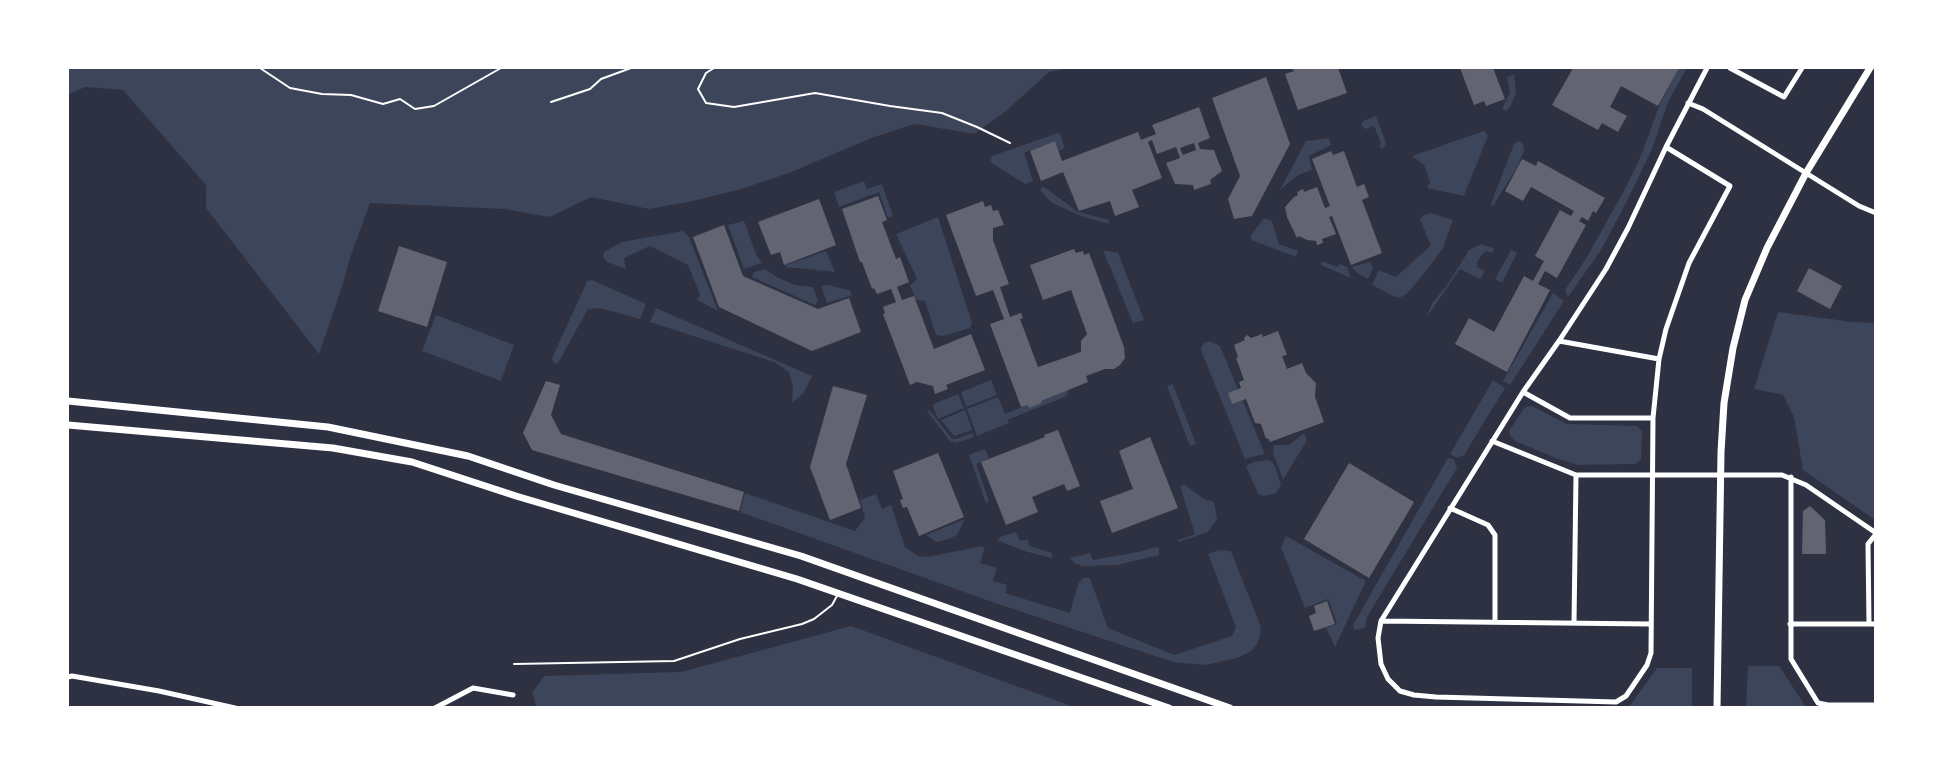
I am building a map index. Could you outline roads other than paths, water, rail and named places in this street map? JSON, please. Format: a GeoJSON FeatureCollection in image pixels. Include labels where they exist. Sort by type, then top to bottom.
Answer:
{"type":"FeatureCollection","features":[{"type":"Feature","properties":{"kind":"street"},"geometry":{"type":"LineString","coordinates":[[1666,147],[1730,186],[1689,263],[1666,329],[1659,359],[1653,418],[1651,653],[1647,665],[1626,696],[1616,702],[1436,697],[1400,691],[1388,679],[1380,664],[1378,638],[1381,621],[1522,392],[1560,341],[1611,259],[1628,228],[1666,147],[1707,68]]}},
{"type":"Feature","properties":{"kind":"street"},"geometry":{"type":"LineString","coordinates":[[1731,68],[1784,97],[1802,68]]}},
{"type":"Feature","properties":{"kind":"street"},"geometry":{"type":"LineString","coordinates":[[1717,708],[1724,403],[1733,348],[1745,300],[1767,248],[1806,173],[1869,68]]}},
{"type":"Feature","properties":{"kind":"street"},"geometry":{"type":"LineString","coordinates":[[1688,103],[1703,109],[1859,206],[1875,213]]}},
{"type":"Feature","properties":{"kind":"street"},"geometry":{"type":"LineString","coordinates":[[1560,341],[1659,359]]}},
{"type":"Feature","properties":{"kind":"street"},"geometry":{"type":"LineString","coordinates":[[1522,392],[1570,418],[1653,418]]}},
{"type":"Feature","properties":{"kind":"street"},"geometry":{"type":"LineString","coordinates":[[68,401],[328,427],[468,456],[554,485],[801,556],[1230,708]]}},
{"type":"Feature","properties":{"kind":"street"},"geometry":{"type":"LineString","coordinates":[[68,425],[333,448],[412,462],[516,496],[798,579],[1169,708]]}},
{"type":"Feature","properties":{"kind":"street"},"geometry":{"type":"LineString","coordinates":[[1492,441],[1576,476],[1782,475],[1806,485],[1875,533],[1868,544],[1872,624],[1790,624]]}},
{"type":"Feature","properties":{"kind":"street"},"geometry":{"type":"LineString","coordinates":[[1574,623],[1576,476]]}},
{"type":"Feature","properties":{"kind":"street"},"geometry":{"type":"LineString","coordinates":[[1791,477],[1791,659],[1818,703],[1875,705]]}},
{"type":"Feature","properties":{"kind":"street"},"geometry":{"type":"LineString","coordinates":[[1450,508],[1488,525],[1495,535],[1495,621]]}},
{"type":"Feature","properties":{"kind":"street"},"geometry":{"type":"LineString","coordinates":[[1381,621],[1650,624]]}},
{"type":"Feature","properties":{"kind":"street"},"geometry":{"type":"LineString","coordinates":[[68,684],[70,676],[235,708]]}},
{"type":"Feature","properties":{"kind":"street"},"geometry":{"type":"LineString","coordinates":[[435,708],[473,688],[513,695]]}},
{"type":"Feature","properties":{"kind":"lane"},"geometry":{"type":"LineString","coordinates":[[514,664],[674,661],[740,639],[802,624],[814,619],[832,605],[838,594]]}}]}
